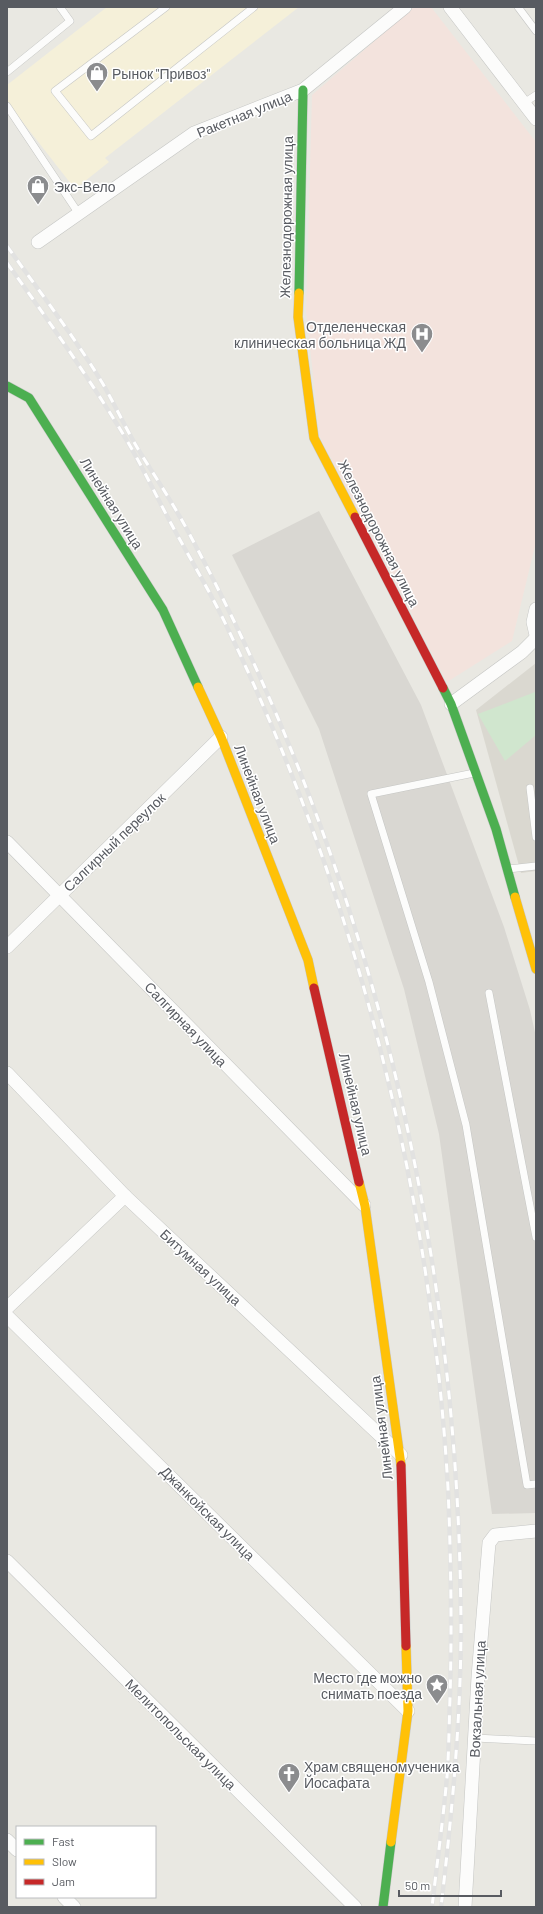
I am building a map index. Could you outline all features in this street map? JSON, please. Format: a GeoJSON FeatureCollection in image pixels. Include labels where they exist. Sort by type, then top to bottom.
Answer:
{"type":"FeatureCollection","features":[{"type":"Feature","properties":{"kind":"street","name":"Ракетная улица"},"geometry":{"type":"LineString","coordinates":[[38,242],[194,133],[303,90],[405,7]]}},
{"type":"Feature","properties":{"kind":"street"},"geometry":{"type":"LineString","coordinates":[[450,7],[536,119]]}},
{"type":"Feature","properties":{"kind":"street","name":"Железнодорожная улица"},"geometry":{"type":"LineString","coordinates":[[303,90],[298,317],[314,438],[451,704],[496,829],[536,968]]}},
{"type":"Feature","properties":{"kind":"street","name":"Линейная улица"},"geometry":{"type":"LineString","coordinates":[[7,386],[29,398],[162,610],[221,737],[308,960],[365,1206],[401,1455],[408,1710],[383,1907]]}},
{"type":"Feature","properties":{"kind":"street"},"geometry":{"type":"LineString","coordinates":[[451,704],[522,652],[536,636],[533,622],[536,608]]}},
{"type":"Feature","properties":{"kind":"street","name":"Салгирный переулок"},"geometry":{"type":"LineString","coordinates":[[7,947],[221,737]]}},
{"type":"Feature","properties":{"kind":"street","name":"Салгирная улица"},"geometry":{"type":"LineString","coordinates":[[7,842],[365,1206]]}},
{"type":"Feature","properties":{"kind":"street","name":"Битумная улица"},"geometry":{"type":"LineString","coordinates":[[7,1072],[125,1196],[401,1455]]}},
{"type":"Feature","properties":{"kind":"street"},"geometry":{"type":"LineString","coordinates":[[7,1308],[125,1196]]}},
{"type":"Feature","properties":{"kind":"street","name":"Джанкойская улица"},"geometry":{"type":"LineString","coordinates":[[7,1316],[408,1710]]}},
{"type":"Feature","properties":{"kind":"street","name":"Вокзальная улица"},"geometry":{"type":"LineString","coordinates":[[465,1907],[489,1543],[495,1535],[536,1531]]}},
{"type":"Feature","properties":{"kind":"street","name":"Мелитопольская улица"},"geometry":{"type":"LineString","coordinates":[[7,1561],[355,1907]]}},
{"type":"Feature","properties":{"kind":"street"},"geometry":{"type":"LineString","coordinates":[[7,1840],[16,1849]]}},
{"type":"Feature","properties":{"kind":"lane"},"geometry":{"type":"LineString","coordinates":[[7,72],[70,21],[60,7]]}},
{"type":"Feature","properties":{"kind":"lane"},"geometry":{"type":"LineString","coordinates":[[166,7],[55,91],[91,136],[254,7]]}},
{"type":"Feature","properties":{"kind":"lane"},"geometry":{"type":"LineString","coordinates":[[518,7],[536,31]]}},
{"type":"Feature","properties":{"kind":"lane"},"geometry":{"type":"LineString","coordinates":[[524,103],[536,95]]}},
{"type":"Feature","properties":{"kind":"lane"},"geometry":{"type":"LineString","coordinates":[[7,106],[79,214]]}},
{"type":"Feature","properties":{"kind":"lane"},"geometry":{"type":"LineString","coordinates":[[475,772],[371,794],[429,982],[466,1125],[527,1485],[536,1484]]}},
{"type":"Feature","properties":{"kind":"lane"},"geometry":{"type":"LineString","coordinates":[[530,788],[536,837]]}},
{"type":"Feature","properties":{"kind":"lane"},"geometry":{"type":"LineString","coordinates":[[508,870],[536,866]]}},
{"type":"Feature","properties":{"kind":"lane"},"geometry":{"type":"LineString","coordinates":[[489,993],[536,1237]]}},
{"type":"Feature","properties":{"kind":"lane"},"geometry":{"type":"LineString","coordinates":[[475,1738],[536,1741]]}},
{"type":"Feature","properties":{"kind":"shaded area","name":"Рынок \"Привоз\""},"geometry":{"type":"Polygon","coordinates":[[[107,7],[299,7],[105,158],[109,162],[75,189],[7,102],[7,85],[107,7]]]}},
{"type":"Feature","properties":{"kind":"shaded area","name":"Отделенческая клиническая больница ЖД"},"geometry":{"type":"Polygon","coordinates":[[[414,7],[431,7],[536,142],[536,542],[512,641],[447,682],[320,437],[306,312],[312,95],[414,7]]]}},
{"type":"Feature","properties":{"kind":"shaded area"},"geometry":{"type":"Polygon","coordinates":[[[319,511],[421,705],[504,927],[530,1010],[536,1037],[536,1513],[492,1514],[439,1134],[404,989],[319,729],[232,555],[319,511]]]}},
{"type":"Feature","properties":{"kind":"shaded area"},"geometry":{"type":"Polygon","coordinates":[[[536,663],[536,871],[521,873],[476,710],[536,663]]]}},
{"type":"Feature","properties":{"kind":"green space"},"geometry":{"type":"Polygon","coordinates":[[[535,692],[536,735],[505,761],[478,714],[535,692]]]}},
{"type":"Feature","properties":{"kind":"railway"},"geometry":{"type":"LineString","coordinates":[[7,246],[68,331],[103,384],[136,445],[191,537],[254,664],[309,795],[355,928],[393,1064],[422,1203],[443,1342],[456,1483],[461,1660],[458,1731],[441,1907]]}},
{"type":"Feature","properties":{"kind":"railway"},"geometry":{"type":"LineString","coordinates":[[7,263],[65,345],[120,429],[228,629],[274,731],[314,835],[350,941],[380,1048],[405,1157],[425,1267],[439,1377],[448,1488],[451,1619],[449,1747],[432,1907]]}},
{"type":"Feature","properties":{"kind":"traffic: fast"},"geometry":{"type":"LineString","coordinates":[[299,293],[303,90]]}},
{"type":"Feature","properties":{"kind":"traffic: fast"},"geometry":{"type":"LineString","coordinates":[[7,386],[29,398],[163,610],[198,687]]}},
{"type":"Feature","properties":{"kind":"traffic: fast"},"geometry":{"type":"LineString","coordinates":[[443,688],[451,704],[496,829],[515,897]]}},
{"type":"Feature","properties":{"kind":"traffic: fast"},"geometry":{"type":"LineString","coordinates":[[383,1907],[391,1842]]}},
{"type":"Feature","properties":{"kind":"traffic: slow"},"geometry":{"type":"LineString","coordinates":[[299,293],[298,317],[314,438],[355,517]]}},
{"type":"Feature","properties":{"kind":"traffic: slow"},"geometry":{"type":"LineString","coordinates":[[198,687],[221,737],[308,960],[314,988]]}},
{"type":"Feature","properties":{"kind":"traffic: slow"},"geometry":{"type":"LineString","coordinates":[[515,897],[536,969]]}},
{"type":"Feature","properties":{"kind":"traffic: slow"},"geometry":{"type":"LineString","coordinates":[[359,1182],[365,1206],[401,1465]]}},
{"type":"Feature","properties":{"kind":"traffic: slow"},"geometry":{"type":"LineString","coordinates":[[391,1842],[408,1711],[406,1646]]}},
{"type":"Feature","properties":{"kind":"traffic: jam"},"geometry":{"type":"LineString","coordinates":[[355,517],[443,688]]}},
{"type":"Feature","properties":{"kind":"traffic: jam"},"geometry":{"type":"LineString","coordinates":[[314,988],[359,1182]]}},
{"type":"Feature","properties":{"kind":"traffic: jam"},"geometry":{"type":"LineString","coordinates":[[401,1465],[406,1646]]}},
{"type":"Feature","properties":{"kind":"place","name":"Рынок \"Привоз\""},"geometry":{"type":"Point","coordinates":[97,92]}},
{"type":"Feature","properties":{"kind":"place","name":"Экс-Вело"},"geometry":{"type":"Point","coordinates":[38,206]}},
{"type":"Feature","properties":{"kind":"place","name":"Отделенческая клиническая больница ЖД"},"geometry":{"type":"Point","coordinates":[422,354]}},
{"type":"Feature","properties":{"kind":"place","name":"Место где можно снимать поезда"},"geometry":{"type":"Point","coordinates":[437,1704]}},
{"type":"Feature","properties":{"kind":"place","name":"Храм священомученика Йосафата"},"geometry":{"type":"Point","coordinates":[289,1794]}}]}
